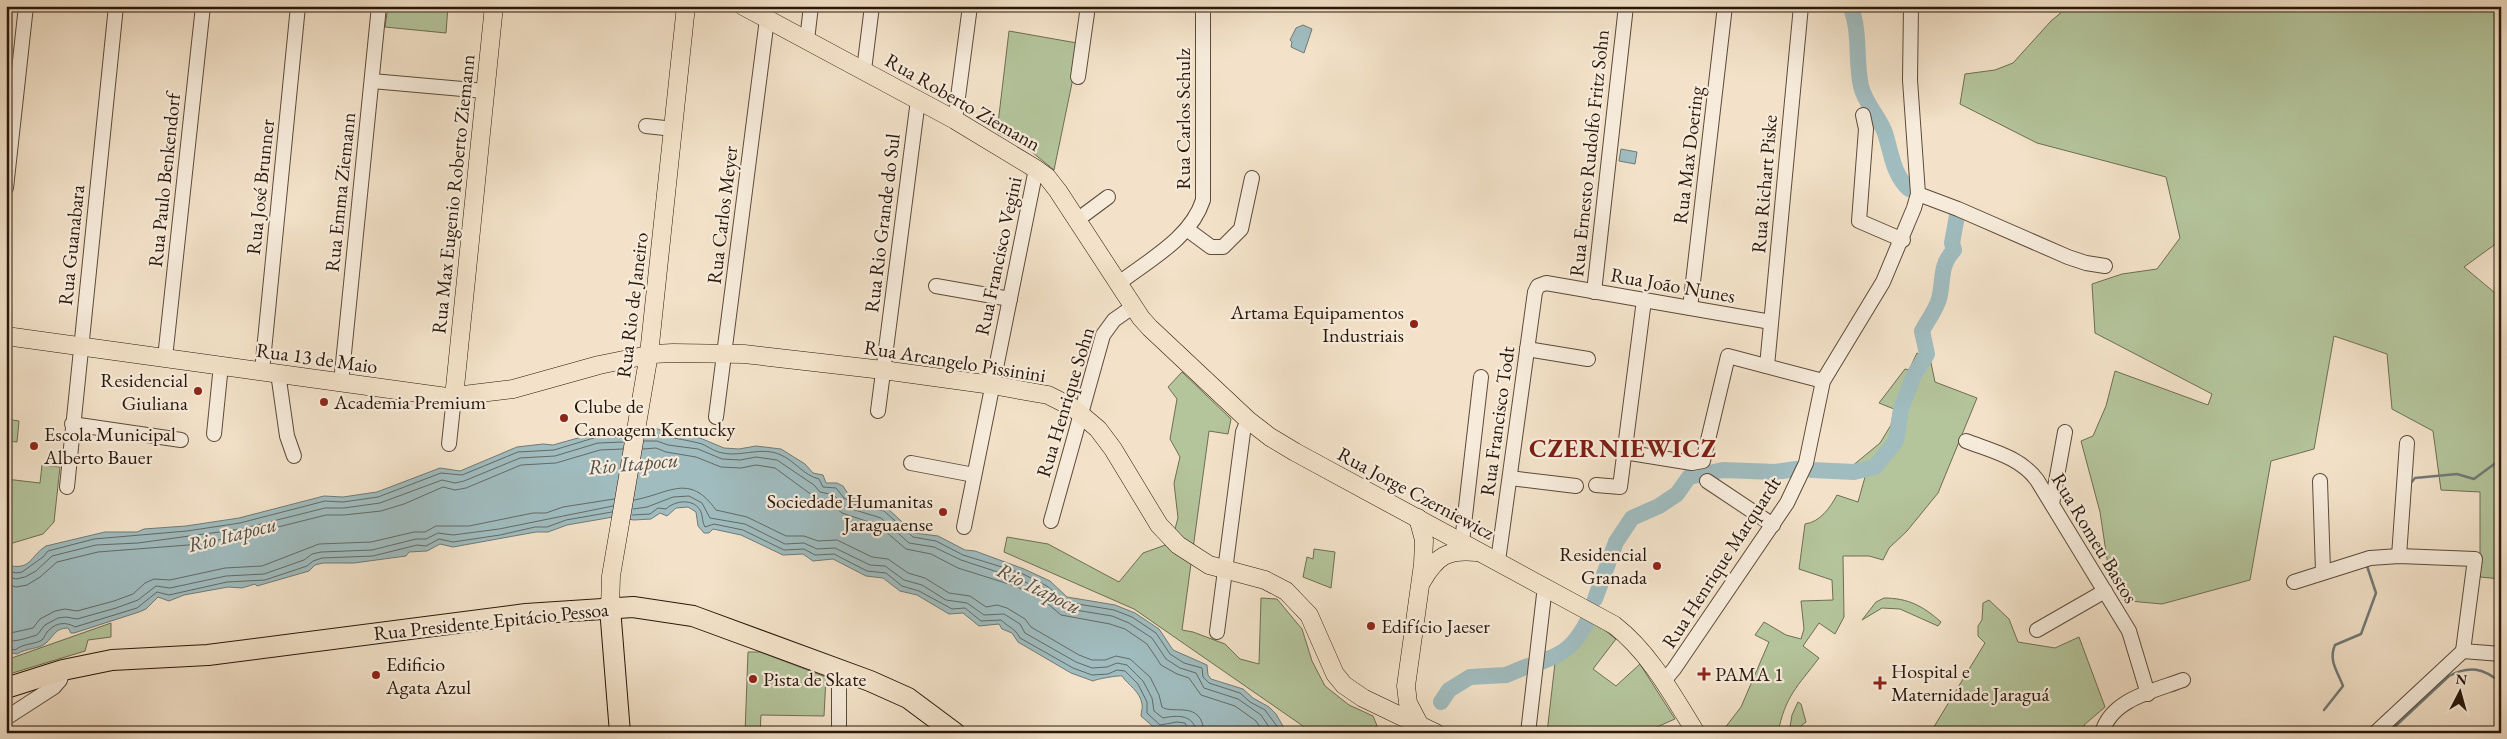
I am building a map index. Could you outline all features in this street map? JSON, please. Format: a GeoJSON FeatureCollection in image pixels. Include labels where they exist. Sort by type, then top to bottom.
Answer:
{"type":"FeatureCollection","features":[{"type":"Feature","properties":{"kind":"highway","name":"Rua Presidente Epitácio Pessoa"},"geometry":{"type":"LineString","coordinates":[[6,688],[62,670],[112,660],[208,655],[526,614],[633,607],[693,616],[839,669],[908,698],[948,730]]}},
{"type":"Feature","properties":{"kind":"highway"},"geometry":{"type":"LineString","coordinates":[[610,608],[620,733]]}},
{"type":"Feature","properties":{"kind":"main road","name":"Rua Max Eugenio Roberto Ziemann"},"geometry":{"type":"LineString","coordinates":[[454,391],[494,6]]}},
{"type":"Feature","properties":{"kind":"main road","name":"Rua Rio de Janeiro"},"geometry":{"type":"LineString","coordinates":[[610,608],[611,576],[649,354],[686,6]]}},
{"type":"Feature","properties":{"kind":"main road","name":"Rua Roberto Ziemann"},"geometry":{"type":"LineString","coordinates":[[743,6],[956,120],[1036,169],[1053,184],[1118,283]]}},
{"type":"Feature","properties":{"kind":"main road","name":"Rua Jorge Czerniewicz"},"geometry":{"type":"LineString","coordinates":[[1118,283],[1155,333],[1248,420],[1295,452],[1545,586],[1623,632],[1647,656],[1696,733]]}},
{"type":"Feature","properties":{"kind":"main road","name":"Rua 13 de Maio"},"geometry":{"type":"LineString","coordinates":[[6,336],[430,396],[454,391],[513,389],[584,368],[649,354]]}},
{"type":"Feature","properties":{"kind":"main road","name":"Rua Arcangelo Pissinini"},"geometry":{"type":"LineString","coordinates":[[649,354],[724,353],[883,370],[992,385],[1048,395],[1064,402],[1094,424],[1109,442],[1164,532],[1189,554],[1224,570],[1265,580],[1286,591],[1296,599],[1313,621],[1335,674],[1349,689],[1436,733]]}},
{"type":"Feature","properties":{"kind":"main road"},"geometry":{"type":"LineString","coordinates":[[619,361],[639,368],[644,382]]}},
{"type":"Feature","properties":{"kind":"main road"},"geometry":{"type":"LineString","coordinates":[[1418,518],[1424,540],[1421,581],[1406,686],[1408,703],[1419,724]]}},
{"type":"Feature","properties":{"kind":"main road"},"geometry":{"type":"LineString","coordinates":[[1421,581],[1436,559],[1443,554],[1461,551],[1481,552]]}},
{"type":"Feature","properties":{"kind":"main road"},"geometry":{"type":"LineString","coordinates":[[1372,702],[1384,703],[1396,699],[1406,686]]}},
{"type":"Feature","properties":{"kind":"street"},"geometry":{"type":"LineString","coordinates":[[6,188],[26,6]]}},
{"type":"Feature","properties":{"kind":"street","name":"Rua Guanabara"},"geometry":{"type":"LineString","coordinates":[[67,487],[116,6]]}},
{"type":"Feature","properties":{"kind":"street","name":"Rua Paulo Benkendorf"},"geometry":{"type":"LineString","coordinates":[[165,358],[203,6]]}},
{"type":"Feature","properties":{"kind":"street","name":"Rua José Brunner"},"geometry":{"type":"LineString","coordinates":[[294,456],[270,372],[298,6]]}},
{"type":"Feature","properties":{"kind":"street","name":"Rua Emma Ziemann"},"geometry":{"type":"LineString","coordinates":[[341,382],[379,6]]}},
{"type":"Feature","properties":{"kind":"street"},"geometry":{"type":"LineString","coordinates":[[807,40],[811,6]]}},
{"type":"Feature","properties":{"kind":"street"},"geometry":{"type":"LineString","coordinates":[[864,70],[872,6]]}},
{"type":"Feature","properties":{"kind":"street"},"geometry":{"type":"LineString","coordinates":[[956,120],[970,6]]}},
{"type":"Feature","properties":{"kind":"street"},"geometry":{"type":"LineString","coordinates":[[1078,77],[1088,6]]}},
{"type":"Feature","properties":{"kind":"street","name":"Rua Carlos Schulz"},"geometry":{"type":"LineString","coordinates":[[1118,283],[1188,230],[1199,212],[1204,188],[1203,6]]}},
{"type":"Feature","properties":{"kind":"street","name":"Rua Ernesto Rudolfo Fritz Sohn"},"geometry":{"type":"LineString","coordinates":[[1626,13],[1630,17],[1634,6]]}},
{"type":"Feature","properties":{"kind":"street","name":"Rua Max Doering"},"geometry":{"type":"LineString","coordinates":[[1690,308],[1725,6]]}},
{"type":"Feature","properties":{"kind":"street","name":"Rua Richart Piske"},"geometry":{"type":"LineString","coordinates":[[1767,366],[1801,6]]}},
{"type":"Feature","properties":{"kind":"street","name":"Rua Henrique Marquardt"},"geometry":{"type":"LineString","coordinates":[[1664,682],[1787,503],[1806,463],[1823,381],[1883,282],[1903,240],[1918,194],[1910,80],[1910,6]]}},
{"type":"Feature","properties":{"kind":"street","name":"Rua Ernesto Rudolfo Fritz Sohn"},"geometry":{"type":"LineString","coordinates":[[1594,292],[1626,13]]}},
{"type":"Feature","properties":{"kind":"street","name":"Rua Carlos Meyer"},"geometry":{"type":"LineString","coordinates":[[716,417],[767,19]]}},
{"type":"Feature","properties":{"kind":"street"},"geometry":{"type":"LineString","coordinates":[[372,81],[485,91]]}},
{"type":"Feature","properties":{"kind":"street","name":"Rua Rio Grande do Sul"},"geometry":{"type":"LineString","coordinates":[[878,411],[918,100]]}},
{"type":"Feature","properties":{"kind":"street"},"geometry":{"type":"LineString","coordinates":[[1863,115],[1866,129],[1859,221],[1903,240]]}},
{"type":"Feature","properties":{"kind":"street"},"geometry":{"type":"LineString","coordinates":[[646,126],[674,129]]}},
{"type":"Feature","properties":{"kind":"street","name":"Rua Francisco Vegini"},"geometry":{"type":"LineString","coordinates":[[964,527],[1036,169]]}},
{"type":"Feature","properties":{"kind":"street"},"geometry":{"type":"LineString","coordinates":[[1188,230],[1211,247],[1223,247],[1241,229],[1252,178]]}},
{"type":"Feature","properties":{"kind":"street"},"geometry":{"type":"LineString","coordinates":[[1918,194],[1958,209],[2068,257],[2086,263],[2105,266]]}},
{"type":"Feature","properties":{"kind":"street"},"geometry":{"type":"LineString","coordinates":[[1077,220],[1108,197]]}},
{"type":"Feature","properties":{"kind":"street","name":"Rua João Nunes"},"geometry":{"type":"LineString","coordinates":[[1538,286],[1546,284],[1771,322]]}},
{"type":"Feature","properties":{"kind":"street"},"geometry":{"type":"LineString","coordinates":[[936,286],[1010,299]]}},
{"type":"Feature","properties":{"kind":"street","name":"Rua Francisco Todt"},"geometry":{"type":"LineString","coordinates":[[1498,561],[1535,292],[1538,286]]}},
{"type":"Feature","properties":{"kind":"street"},"geometry":{"type":"LineString","coordinates":[[1596,485],[1620,487],[1644,300]]}},
{"type":"Feature","properties":{"kind":"street","name":"Rua Henrique Sohn"},"geometry":{"type":"LineString","coordinates":[[1051,521],[1103,335],[1114,320],[1134,306]]}},
{"type":"Feature","properties":{"kind":"street"},"geometry":{"type":"LineString","coordinates":[[1527,349],[1588,359]]}},
{"type":"Feature","properties":{"kind":"street"},"geometry":{"type":"LineString","coordinates":[[1624,452],[1699,463],[1706,457],[1728,356],[1823,381]]}},
{"type":"Feature","properties":{"kind":"street"},"geometry":{"type":"LineString","coordinates":[[214,434],[221,366]]}},
{"type":"Feature","properties":{"kind":"street"},"geometry":{"type":"LineString","coordinates":[[1462,542],[1481,377]]}},
{"type":"Feature","properties":{"kind":"street","name":"Rua Max Eugenio Roberto Ziemann"},"geometry":{"type":"LineString","coordinates":[[449,444],[454,391]]}},
{"type":"Feature","properties":{"kind":"street"},"geometry":{"type":"LineString","coordinates":[[1217,632],[1243,432],[1248,420]]}},
{"type":"Feature","properties":{"kind":"street"},"geometry":{"type":"LineString","coordinates":[[72,424],[181,440]]}},
{"type":"Feature","properties":{"kind":"street"},"geometry":{"type":"LineString","coordinates":[[2052,504],[2065,432]]}},
{"type":"Feature","properties":{"kind":"street","name":"Rua Romeu Bastos"},"geometry":{"type":"LineString","coordinates":[[1966,441],[2018,461],[2028,468],[2106,591],[2129,632],[2148,694]]}},
{"type":"Feature","properties":{"kind":"street"},"geometry":{"type":"LineString","coordinates":[[2399,556],[2407,443]]}},
{"type":"Feature","properties":{"kind":"street"},"geometry":{"type":"LineString","coordinates":[[911,463],[974,475]]}},
{"type":"Feature","properties":{"kind":"street"},"geometry":{"type":"LineString","coordinates":[[1510,478],[1576,486]]}},
{"type":"Feature","properties":{"kind":"street"},"geometry":{"type":"LineString","coordinates":[[1707,481],[1773,525]]}},
{"type":"Feature","properties":{"kind":"street"},"geometry":{"type":"LineString","coordinates":[[2320,481],[2323,571]]}},
{"type":"Feature","properties":{"kind":"street"},"geometry":{"type":"LineString","coordinates":[[2294,582],[2362,559],[2399,556],[2475,559],[2463,651],[2375,733]]}},
{"type":"Feature","properties":{"kind":"street"},"geometry":{"type":"LineString","coordinates":[[1528,733],[1545,586]]}},
{"type":"Feature","properties":{"kind":"street"},"geometry":{"type":"LineString","coordinates":[[2037,630],[2106,591]]}},
{"type":"Feature","properties":{"kind":"street"},"geometry":{"type":"LineString","coordinates":[[2463,651],[2501,654]]}},
{"type":"Feature","properties":{"kind":"street"},"geometry":{"type":"LineString","coordinates":[[838,733],[839,669]]}},
{"type":"Feature","properties":{"kind":"street"},"geometry":{"type":"LineString","coordinates":[[6,718],[54,687],[60,680],[62,670]]}},
{"type":"Feature","properties":{"kind":"street"},"geometry":{"type":"LineString","coordinates":[[2102,733],[2104,724],[2113,711],[2183,680]]}},
{"type":"Feature","properties":{"kind":"green space"},"geometry":{"type":"Polygon","coordinates":[[[388,6],[448,6],[446,33],[385,27],[388,6]]]}},
{"type":"Feature","properties":{"kind":"green space"},"geometry":{"type":"Polygon","coordinates":[[[2069,6],[2501,6],[2501,240],[2464,267],[2501,298],[2501,579],[2480,577],[2480,492],[2441,490],[2433,431],[2392,409],[2387,354],[2334,336],[2314,449],[2271,461],[2250,580],[2162,604],[2129,601],[2109,572],[2100,512],[2081,441],[2093,436],[2106,406],[2115,371],[2208,405],[2212,394],[2095,333],[2092,284],[2122,274],[2157,269],[2180,238],[2166,177],[2037,143],[1960,104],[1965,74],[1995,70],[2013,63],[2051,21],[2069,6]]]}},
{"type":"Feature","properties":{"kind":"green space"},"geometry":{"type":"Polygon","coordinates":[[[1009,31],[1077,43],[1072,83],[1054,170],[1027,148],[997,132],[1009,31]]]}},
{"type":"Feature","properties":{"kind":"green space"},"geometry":{"type":"Polygon","coordinates":[[[1917,353],[1930,358],[1935,382],[1977,398],[1938,493],[1907,531],[1889,548],[1883,560],[1869,556],[1843,556],[1844,617],[1835,634],[1819,623],[1803,646],[1819,658],[1793,692],[1784,710],[1778,733],[1721,733],[1741,707],[1769,642],[1755,635],[1764,622],[1786,635],[1801,639],[1804,629],[1801,601],[1833,600],[1832,580],[1799,569],[1805,524],[1820,517],[1837,495],[1858,502],[1865,477],[1856,473],[1813,472],[1814,466],[1842,469],[1851,467],[1880,443],[1891,425],[1894,409],[1879,403],[1905,369],[1909,370],[1917,353]]]}},
{"type":"Feature","properties":{"kind":"green space"},"geometry":{"type":"Polygon","coordinates":[[[1182,372],[1231,419],[1228,434],[1209,431],[1182,630],[1193,632],[1225,644],[1240,659],[1259,664],[1261,598],[1277,599],[1302,629],[1312,661],[1325,686],[1349,705],[1373,716],[1380,733],[1313,733],[1134,609],[1004,552],[1007,537],[1048,544],[1119,582],[1143,553],[1171,543],[1178,518],[1174,483],[1180,457],[1170,439],[1177,399],[1168,387],[1182,372]]]}},
{"type":"Feature","properties":{"kind":"green space"},"geometry":{"type":"Polygon","coordinates":[[[6,419],[19,421],[17,442],[6,441],[6,419]]]}},
{"type":"Feature","properties":{"kind":"green space"},"geometry":{"type":"Polygon","coordinates":[[[42,465],[60,467],[54,522],[43,534],[6,545],[6,479],[40,483],[42,465]]]}},
{"type":"Feature","properties":{"kind":"green space"},"geometry":{"type":"Polygon","coordinates":[[[1314,549],[1335,552],[1331,588],[1303,577],[1307,557],[1313,559],[1314,549]]]}},
{"type":"Feature","properties":{"kind":"green space"},"geometry":{"type":"Polygon","coordinates":[[[1884,598],[1908,601],[1941,622],[1938,626],[1900,609],[1882,608],[1862,620],[1876,602],[1884,598]]]}},
{"type":"Feature","properties":{"kind":"green space"},"geometry":{"type":"Polygon","coordinates":[[[1989,600],[2009,619],[2018,642],[2055,648],[2079,637],[2105,707],[2084,725],[2086,733],[1929,733],[1985,643],[1978,636],[1978,626],[1982,620],[1983,603],[1989,600]]]}},
{"type":"Feature","properties":{"kind":"green space"},"geometry":{"type":"Polygon","coordinates":[[[1582,618],[1602,628],[1616,639],[1593,669],[1616,686],[1640,664],[1675,719],[1643,733],[1547,733],[1555,663],[1544,662],[1545,652],[1553,650],[1569,641],[1582,618]]]}},
{"type":"Feature","properties":{"kind":"green space"},"geometry":{"type":"Polygon","coordinates":[[[111,623],[111,637],[88,640],[85,651],[6,675],[6,660],[111,623]]]}},
{"type":"Feature","properties":{"kind":"green space"},"geometry":{"type":"Polygon","coordinates":[[[748,652],[760,652],[826,677],[824,716],[761,715],[760,733],[745,733],[748,652]]]}},
{"type":"Feature","properties":{"kind":"green space"},"geometry":{"type":"Polygon","coordinates":[[[1798,702],[1801,704],[1806,722],[1801,726],[1805,733],[1789,733],[1792,715],[1798,702]]]}},
{"type":"Feature","properties":{"kind":"water"},"geometry":{"type":"Polygon","coordinates":[[[1303,25],[1312,29],[1304,53],[1291,47],[1292,42],[1290,40],[1296,28],[1303,25]]]}},
{"type":"Feature","properties":{"kind":"water"},"geometry":{"type":"Polygon","coordinates":[[[1621,149],[1637,152],[1635,164],[1619,161],[1621,149]]]}},
{"type":"Feature","properties":{"kind":"water","name":"Rio Itapocu"},"geometry":{"type":"Polygon","coordinates":[[[658,429],[670,434],[700,438],[724,448],[739,449],[756,446],[781,449],[805,464],[813,473],[823,475],[826,483],[837,483],[843,486],[850,497],[885,506],[914,533],[938,536],[965,550],[975,551],[1024,569],[1050,581],[1067,597],[1115,605],[1135,613],[1159,629],[1173,650],[1207,665],[1208,675],[1211,679],[1243,689],[1253,698],[1269,707],[1276,714],[1284,728],[1298,733],[1186,733],[1183,728],[1157,730],[1141,716],[1141,699],[1122,676],[1093,681],[1071,673],[1018,642],[1012,633],[1002,629],[999,624],[979,626],[963,613],[949,614],[917,595],[900,591],[883,578],[866,576],[833,559],[813,561],[803,554],[783,555],[741,535],[713,529],[709,533],[704,533],[698,526],[696,512],[688,507],[676,508],[667,516],[660,513],[651,519],[634,520],[613,517],[567,525],[548,532],[536,532],[453,547],[440,544],[427,551],[409,552],[406,556],[354,563],[323,563],[315,565],[309,571],[257,586],[255,584],[242,588],[228,587],[184,595],[169,601],[158,597],[146,609],[139,612],[74,633],[71,633],[68,628],[60,629],[46,643],[40,646],[17,654],[6,652],[6,565],[26,565],[46,546],[105,532],[137,532],[144,529],[186,526],[239,518],[324,496],[343,497],[377,492],[440,468],[460,471],[517,447],[543,444],[553,445],[603,431],[658,429]]]}},
{"type":"Feature","properties":{"kind":"waterway"},"geometry":{"type":"LineString","coordinates":[[1850,6],[1856,25],[1861,86],[1885,133],[1899,177],[1909,189]]}},
{"type":"Feature","properties":{"kind":"waterway"},"geometry":{"type":"LineString","coordinates":[[1812,470],[1854,472],[1875,467],[1896,441],[1901,409],[1914,375],[1927,354],[1922,331],[1938,303],[1944,268],[1954,250],[1952,243],[1957,216]]}},
{"type":"Feature","properties":{"kind":"waterway"},"geometry":{"type":"LineString","coordinates":[[2410,484],[2415,478],[2457,474],[2474,479],[2501,459]]}},
{"type":"Feature","properties":{"kind":"waterway"},"geometry":{"type":"LineString","coordinates":[[1595,599],[1616,542],[1632,518],[1659,506],[1677,494],[1689,477],[1723,470],[1775,472],[1796,469]]}},
{"type":"Feature","properties":{"kind":"waterway"},"geometry":{"type":"LineString","coordinates":[[2324,710],[2343,686],[2333,661],[2335,645],[2361,634],[2376,593],[2367,566]]}},
{"type":"Feature","properties":{"kind":"waterway"},"geometry":{"type":"LineString","coordinates":[[1541,662],[1557,655],[1574,642],[1587,622]]}},
{"type":"Feature","properties":{"kind":"waterway"},"geometry":{"type":"LineString","coordinates":[[1441,702],[1449,690],[1470,677],[1506,675],[1528,666]]}},
{"type":"Feature","properties":{"kind":"waterway"},"geometry":{"type":"LineString","coordinates":[[2388,733],[2449,676],[2470,669],[2489,674],[2501,683]]}},
{"type":"Feature","properties":{"kind":"place","name":"Artama Equipamentos Industriais"},"geometry":{"type":"Point","coordinates":[1414,324]}},
{"type":"Feature","properties":{"kind":"place","name":"Residencial Giuliana"},"geometry":{"type":"Point","coordinates":[198,391]}},
{"type":"Feature","properties":{"kind":"place","name":"Academia Premium"},"geometry":{"type":"Point","coordinates":[324,402]}},
{"type":"Feature","properties":{"kind":"place","name":"Clube de Canoagem Kentucky"},"geometry":{"type":"Point","coordinates":[564,418]}},
{"type":"Feature","properties":{"kind":"place","name":"Escola Municipal Alberto Bauer"},"geometry":{"type":"Point","coordinates":[34,446]}},
{"type":"Feature","properties":{"kind":"place","name":"Sociedade Humanitas Jaraguaense"},"geometry":{"type":"Point","coordinates":[943,512]}},
{"type":"Feature","properties":{"kind":"place","name":"Residencial Granada"},"geometry":{"type":"Point","coordinates":[1657,566]}},
{"type":"Feature","properties":{"kind":"place","name":"Edifício Jaeser"},"geometry":{"type":"Point","coordinates":[1371,626]}},
{"type":"Feature","properties":{"kind":"place","name":"PAMA 1"},"geometry":{"type":"Point","coordinates":[1704,674]}},
{"type":"Feature","properties":{"kind":"place","name":"Edificio Agata Azul"},"geometry":{"type":"Point","coordinates":[376,675]}},
{"type":"Feature","properties":{"kind":"place","name":"Pista de Skate"},"geometry":{"type":"Point","coordinates":[753,679]}},
{"type":"Feature","properties":{"kind":"place","name":"Hospital e Maternidade Jaraguá"},"geometry":{"type":"Point","coordinates":[1880,683]}},
{"type":"Feature","properties":{"kind":"district","name":"CZERNIEWICZ"},"geometry":{"type":"Point","coordinates":[1623,448]}}]}
